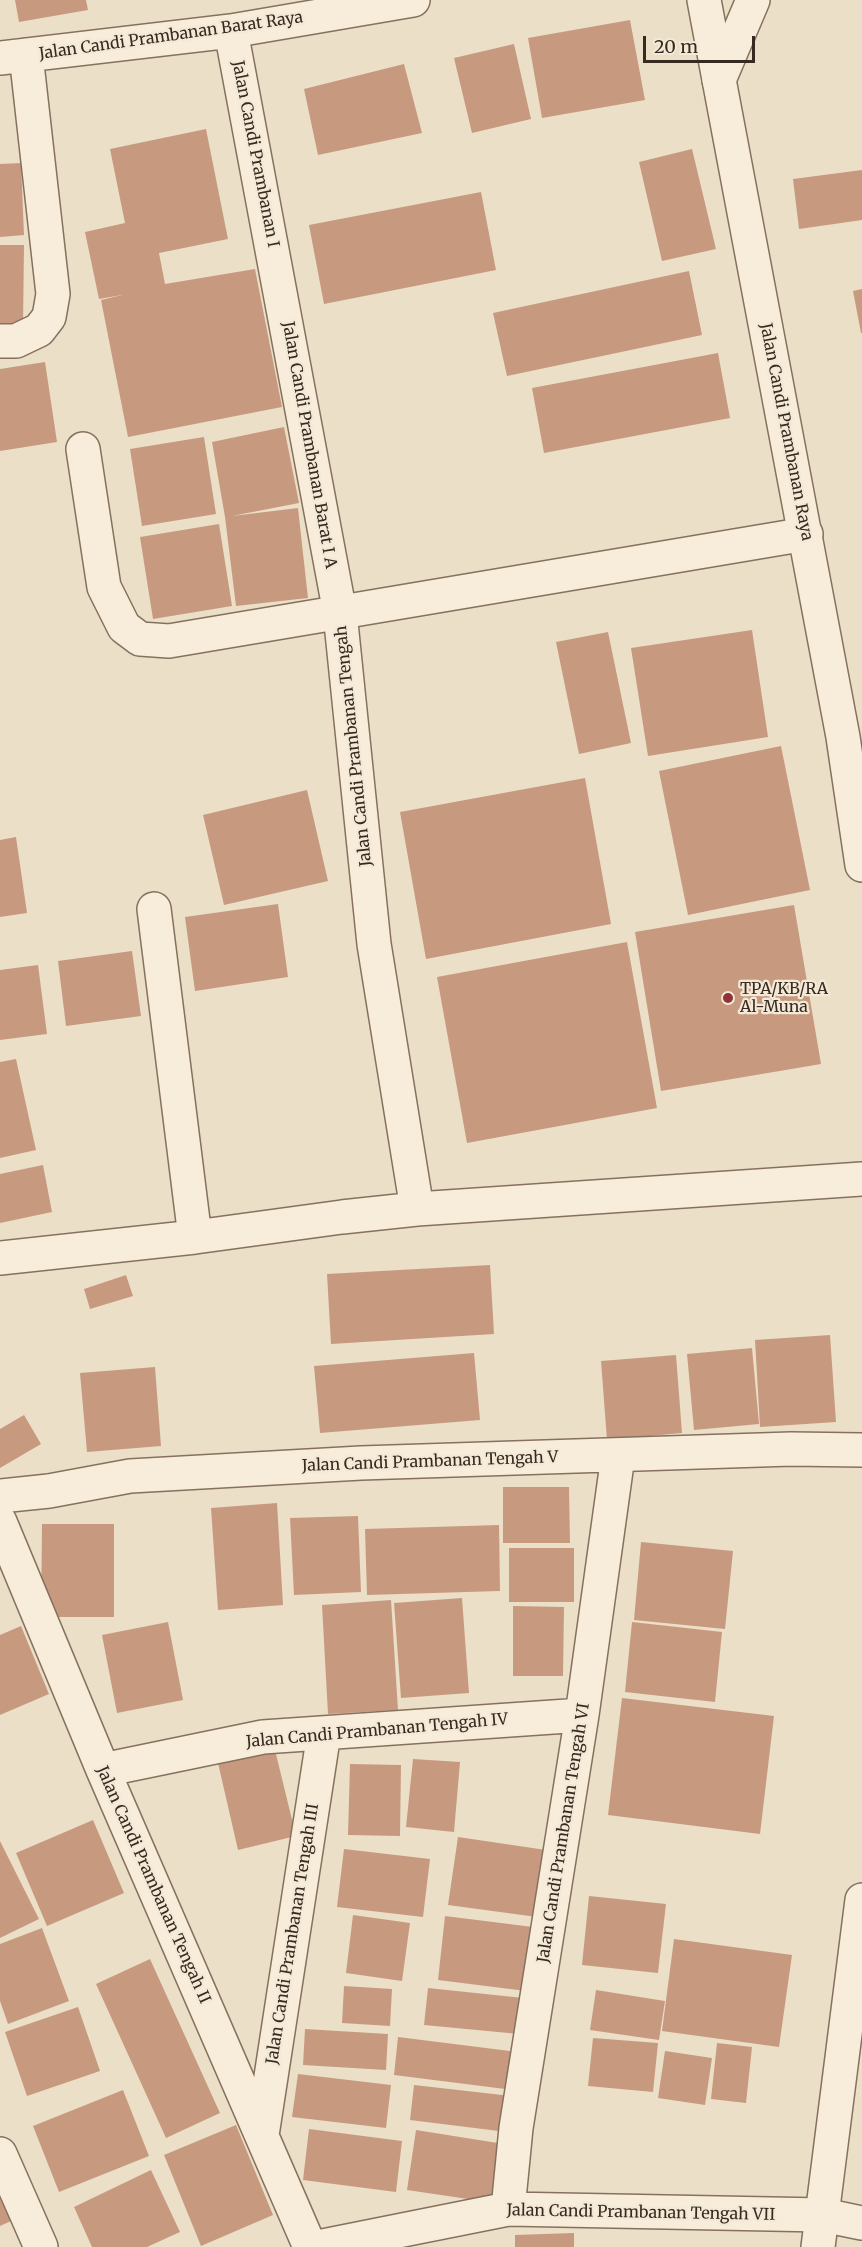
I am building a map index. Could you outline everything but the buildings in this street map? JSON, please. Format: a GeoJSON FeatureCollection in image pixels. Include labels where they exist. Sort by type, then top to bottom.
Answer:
{"type":"FeatureCollection","features":[{"type":"Feature","properties":{"kind":"street","name":"Jalan Candi Prambanan Barat Raya"},"geometry":{"type":"LineString","coordinates":[[13,56],[231,31],[413,0]]}},
{"type":"Feature","properties":{"kind":"street","name":"Jalan Candi Prambanan Raya"},"geometry":{"type":"LineString","coordinates":[[704,0],[806,534],[853,735],[862,865]]}},
{"type":"Feature","properties":{"kind":"street"},"geometry":{"type":"LineString","coordinates":[[719,80],[753,0]]}},
{"type":"Feature","properties":{"kind":"street","name":"Jalan Candi Prambanan I"},"geometry":{"type":"LineString","coordinates":[[231,31],[279,276]]}},
{"type":"Feature","properties":{"kind":"street"},"geometry":{"type":"LineString","coordinates":[[0,341],[16,341],[39,330],[49,317],[53,294],[13,56]]}},
{"type":"Feature","properties":{"kind":"street","name":"Jalan Candi Prambanan Barat I A"},"geometry":{"type":"LineString","coordinates":[[279,276],[340,613]]}},
{"type":"Feature","properties":{"kind":"street","name":"Jalan Candi Prambanan Tengah"},"geometry":{"type":"LineString","coordinates":[[83,449],[104,587],[124,627],[140,639],[169,641],[340,613],[374,944],[417,1209]]}},
{"type":"Feature","properties":{"kind":"street"},"geometry":{"type":"LineString","coordinates":[[340,613],[806,534]]}},
{"type":"Feature","properties":{"kind":"street"},"geometry":{"type":"LineString","coordinates":[[154,909],[195,1237]]}},
{"type":"Feature","properties":{"kind":"street"},"geometry":{"type":"LineString","coordinates":[[0,1258],[195,1237],[342,1216],[417,1209],[862,1179]]}},
{"type":"Feature","properties":{"kind":"street","name":"Jalan Candi Prambanan Tengah V"},"geometry":{"type":"LineString","coordinates":[[0,1496],[49,1491],[130,1476],[361,1463],[791,1449],[862,1450]]}},
{"type":"Feature","properties":{"kind":"street","name":"Jalan Candi Prambanan Tengah VI"},"geometry":{"type":"LineString","coordinates":[[508,2209],[516,2128],[582,1715],[618,1456]]}},
{"type":"Feature","properties":{"kind":"street","name":"Jalan Candi Prambanan Tengah II"},"geometry":{"type":"LineString","coordinates":[[0,1522],[103,1770],[310,2247]]}},
{"type":"Feature","properties":{"kind":"street","name":"Jalan Candi Prambanan Tengah IV"},"geometry":{"type":"LineString","coordinates":[[103,1770],[263,1737],[582,1715]]}},
{"type":"Feature","properties":{"kind":"street","name":"Jalan Candi Prambanan Tengah III"},"geometry":{"type":"LineString","coordinates":[[262,2135],[324,1732]]}},
{"type":"Feature","properties":{"kind":"street"},"geometry":{"type":"LineString","coordinates":[[821,2231],[862,1900]]}},
{"type":"Feature","properties":{"kind":"street"},"geometry":{"type":"LineString","coordinates":[[0,2154],[41,2247]]}},
{"type":"Feature","properties":{"kind":"street","name":"Jalan Candi Prambanan Tengah VII"},"geometry":{"type":"LineString","coordinates":[[318,2247],[508,2209],[821,2231],[862,2223]]}},
{"type":"Feature","properties":{"kind":"place","name":"TPA/KB/RA Al-Muna"},"geometry":{"type":"Point","coordinates":[728,998]}}]}
